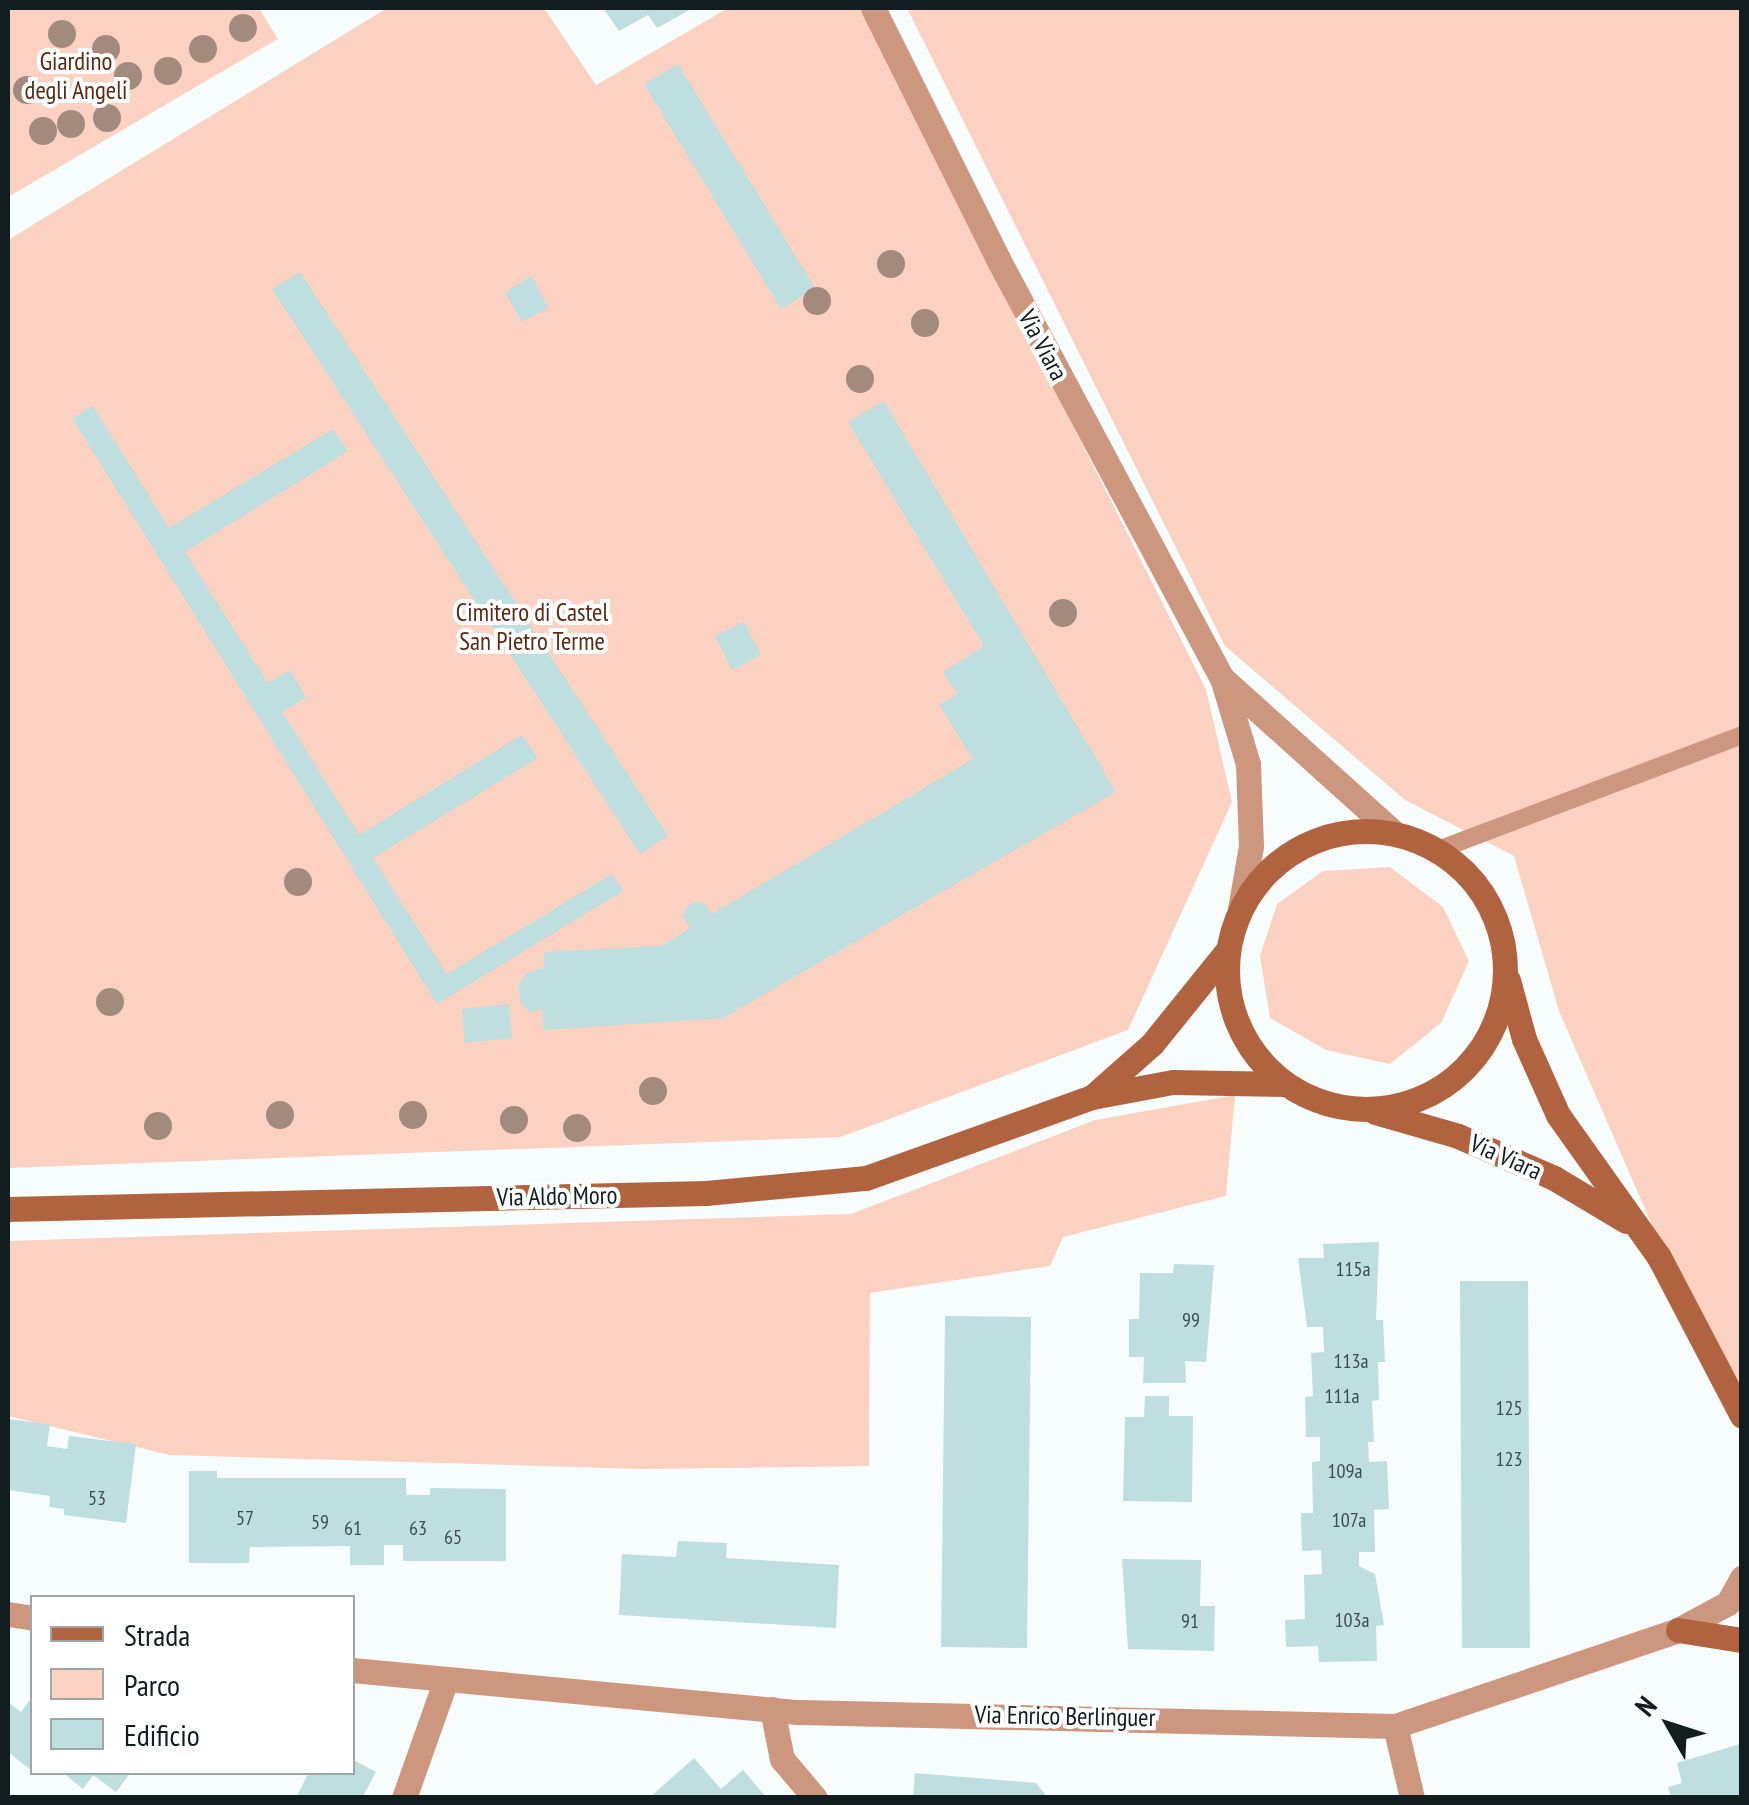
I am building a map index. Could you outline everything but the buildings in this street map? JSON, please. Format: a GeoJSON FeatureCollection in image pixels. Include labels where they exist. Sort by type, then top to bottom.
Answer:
{"type":"FeatureCollection","features":[{"type":"Feature","properties":{"kind":"main road"},"geometry":{"type":"LineString","coordinates":[[1348,831],[1393,832],[1438,850],[1482,895],[1498,923],[1506,971],[1499,1014],[1470,1062],[1449,1082],[1411,1102],[1368,1110],[1324,1104],[1285,1084],[1257,1058],[1238,1026],[1228,989],[1228,951],[1240,909],[1266,872],[1304,845],[1348,831]]}},
{"type":"Feature","properties":{"kind":"main road","name":"Via Aldo Moro"},"geometry":{"type":"LineString","coordinates":[[1092,1097],[1152,1044],[1228,951]]}},
{"type":"Feature","properties":{"kind":"main road","name":"Via Viara"},"geometry":{"type":"LineString","coordinates":[[1506,971],[1524,1040],[1558,1116],[1659,1257],[1742,1416]]}},
{"type":"Feature","properties":{"kind":"main road","name":"Via Aldo Moro"},"geometry":{"type":"LineString","coordinates":[[8,1209],[706,1193],[866,1178],[1092,1097],[1172,1082],[1285,1084]]}},
{"type":"Feature","properties":{"kind":"main road","name":"Via Viara"},"geometry":{"type":"LineString","coordinates":[[1368,1110],[1458,1136],[1554,1178],[1634,1226]]}},
{"type":"Feature","properties":{"kind":"main road"},"geometry":{"type":"LineString","coordinates":[[1678,1630],[1742,1640]]}},
{"type":"Feature","properties":{"kind":"street","name":"Via Viara"},"geometry":{"type":"LineString","coordinates":[[873,8],[998,259],[1222,678],[1248,764],[1251,846],[1240,909]]}},
{"type":"Feature","properties":{"kind":"street","name":"Via Viara"},"geometry":{"type":"LineString","coordinates":[[1222,678],[1393,832]]}},
{"type":"Feature","properties":{"kind":"street","name":"Via Enrico Berlinguer"},"geometry":{"type":"LineString","coordinates":[[355,1670],[445,1682],[772,1709],[1395,1726],[1678,1630],[1728,1603],[1742,1578]]}},
{"type":"Feature","properties":{"kind":"street"},"geometry":{"type":"LineString","coordinates":[[404,1798],[445,1682]]}},
{"type":"Feature","properties":{"kind":"street"},"geometry":{"type":"LineString","coordinates":[[772,1709],[782,1759],[815,1798]]}},
{"type":"Feature","properties":{"kind":"street"},"geometry":{"type":"LineString","coordinates":[[1395,1726],[1412,1798]]}},
{"type":"Feature","properties":{"kind":"lane"},"geometry":{"type":"LineString","coordinates":[[1438,850],[1742,735]]}},
{"type":"Feature","properties":{"kind":"green space","name":"Giardino degli Angeli"},"geometry":{"type":"Polygon","coordinates":[[[8,8],[259,8],[278,39],[8,197],[8,8]]]}},
{"type":"Feature","properties":{"kind":"green space","name":"Cimitero di Castel San Pietro Terme"},"geometry":{"type":"Polygon","coordinates":[[[387,8],[544,8],[596,85],[728,8],[862,8],[1206,689],[1232,802],[1128,1030],[841,1137],[8,1168],[8,240],[387,8]]]}},
{"type":"Feature","properties":{"kind":"green space"},"geometry":{"type":"Polygon","coordinates":[[[907,8],[1741,8],[1741,1430],[1559,1011],[1514,856],[1405,800],[1225,646],[907,8]]]}},
{"type":"Feature","properties":{"kind":"green space"},"geometry":{"type":"Polygon","coordinates":[[[1390,867],[1443,907],[1469,961],[1441,1023],[1390,1064],[1326,1050],[1270,1018],[1260,956],[1277,904],[1323,871],[1390,867]]]}},
{"type":"Feature","properties":{"kind":"green space"},"geometry":{"type":"Polygon","coordinates":[[[1235,1095],[1226,1196],[1063,1237],[1050,1266],[870,1293],[869,1466],[641,1469],[170,1455],[8,1416],[8,1241],[851,1214],[1095,1120],[1235,1095]]]}}]}
